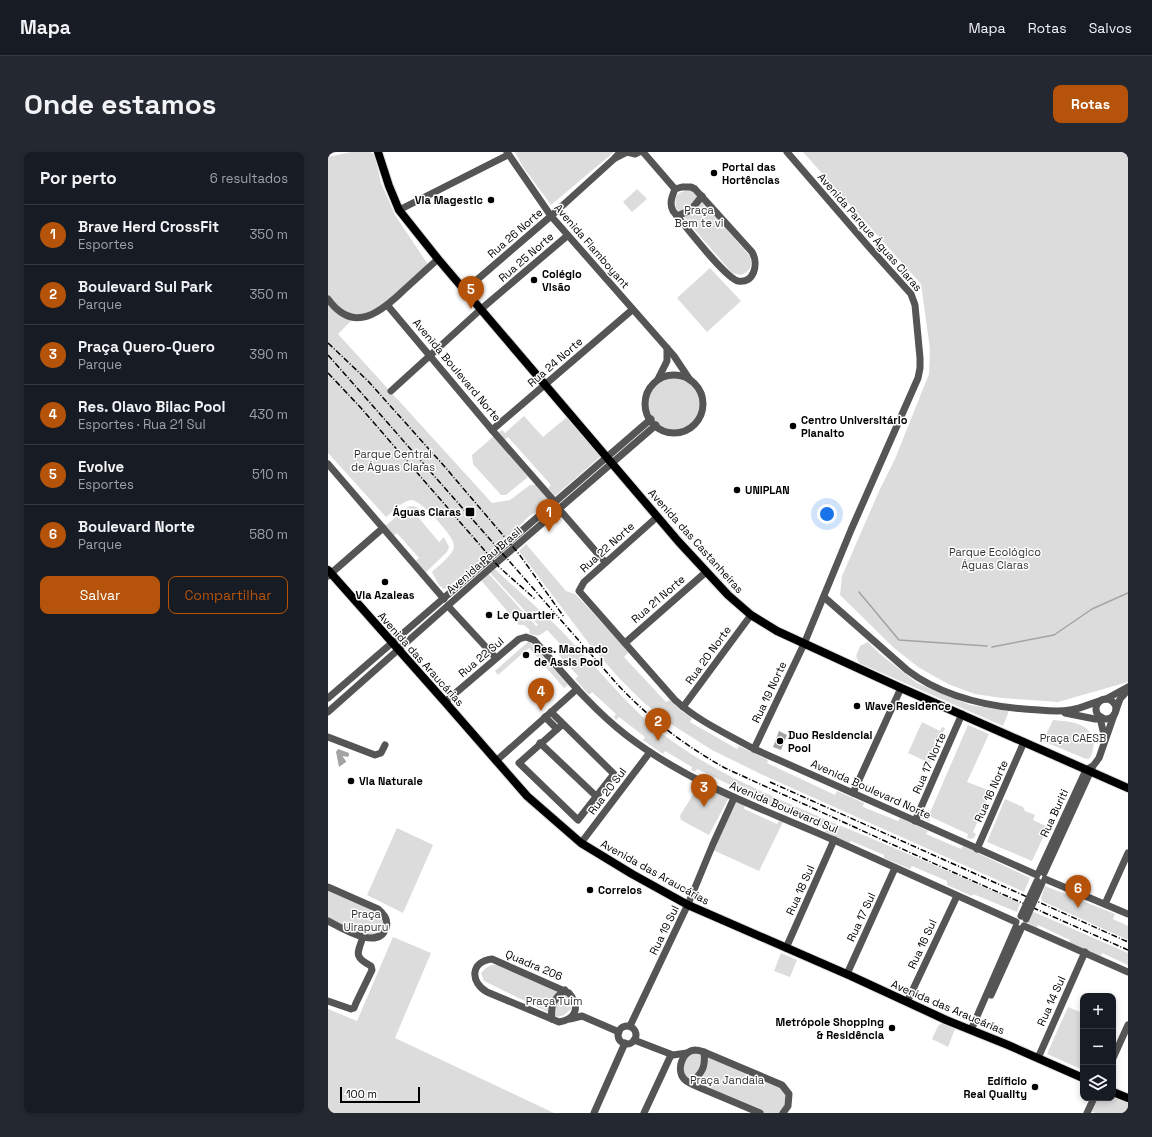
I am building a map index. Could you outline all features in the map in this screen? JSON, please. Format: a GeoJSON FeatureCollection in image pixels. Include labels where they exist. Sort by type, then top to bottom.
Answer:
{"type":"FeatureCollection","features":[{"type":"Feature","properties":{"kind":"main road","name":"Avenida das Castanheiras"},"geometry":{"type":"LineString","coordinates":[[378,152],[389,186],[399,210],[438,259],[657,517],[706,572],[750,615],[777,631],[804,644],[1024,742],[1091,769],[1128,788]]}},
{"type":"Feature","properties":{"kind":"main road","name":"Avenida das Araucárias"},"geometry":{"type":"LineString","coordinates":[[329,573],[527,796],[581,843],[632,874],[688,905],[1080,1077]]}},
{"type":"Feature","properties":{"kind":"main road"},"geometry":{"type":"LineString","coordinates":[[1116,1093],[1128,1098]]}},
{"type":"Feature","properties":{"kind":"street"},"geometry":{"type":"LineString","coordinates":[[627,152],[631,154],[640,152],[675,189]]}},
{"type":"Feature","properties":{"kind":"street","name":"Rua 26 Norte"},"geometry":{"type":"LineString","coordinates":[[464,291],[551,216],[617,155],[627,152]]}},
{"type":"Feature","properties":{"kind":"street","name":"Avenida Parque Águas Claras"},"geometry":{"type":"LineString","coordinates":[[787,152],[911,294],[915,305],[920,358],[918,378],[854,524],[804,644]]}},
{"type":"Feature","properties":{"kind":"street"},"geometry":{"type":"LineString","coordinates":[[399,210],[508,154]]}},
{"type":"Feature","properties":{"kind":"street","name":"Avenida Flamboyant"},"geometry":{"type":"LineString","coordinates":[[508,154],[551,216],[567,236],[674,356],[690,380]]}},
{"type":"Feature","properties":{"kind":"street"},"geometry":{"type":"LineString","coordinates":[[691,187],[702,196],[752,252],[755,258],[756,269],[746,280],[740,281],[730,276],[677,216],[672,208],[671,202],[675,189],[691,187]]}},
{"type":"Feature","properties":{"kind":"street"},"geometry":{"type":"LineString","coordinates":[[677,216],[691,210],[702,196]]}},
{"type":"Feature","properties":{"kind":"street","name":"Rua 25 Norte"},"geometry":{"type":"LineString","coordinates":[[391,391],[480,310],[567,236]]}},
{"type":"Feature","properties":{"kind":"street"},"geometry":{"type":"LineString","coordinates":[[328,299],[340,312],[353,318],[374,314],[388,306],[438,259]]}},
{"type":"Feature","properties":{"kind":"street","name":"Avenida Boulevard Norte"},"geometry":{"type":"LineString","coordinates":[[388,306],[431,355],[492,430],[555,502]]}},
{"type":"Feature","properties":{"kind":"street","name":"Rua 24 Norte"},"geometry":{"type":"LineString","coordinates":[[492,430],[632,310]]}},
{"type":"Feature","properties":{"kind":"street"},"geometry":{"type":"LineString","coordinates":[[658,379],[669,375],[680,375],[690,380],[697,386],[703,404],[702,413],[697,421],[686,430],[673,433],[663,431],[653,422],[646,412],[646,399],[651,386],[658,379],[667,361],[667,348]]}},
{"type":"Feature","properties":{"kind":"street","name":"Avenida Pau Brasil"},"geometry":{"type":"LineString","coordinates":[[328,698],[555,502],[609,460],[653,422]]}},
{"type":"Feature","properties":{"kind":"street","name":"Avenida Pau Brasil"},"geometry":{"type":"LineString","coordinates":[[328,712],[559,509],[609,460]]}},
{"type":"Feature","properties":{"kind":"street"},"geometry":{"type":"LineString","coordinates":[[328,464],[444,599]]}},
{"type":"Feature","properties":{"kind":"street"},"geometry":{"type":"LineString","coordinates":[[559,509],[606,562]]}},
{"type":"Feature","properties":{"kind":"street","name":"Rua 22 Norte"},"geometry":{"type":"LineString","coordinates":[[583,597],[580,591],[581,587],[606,562],[657,517]]}},
{"type":"Feature","properties":{"kind":"street"},"geometry":{"type":"LineString","coordinates":[[329,573],[383,528]]}},
{"type":"Feature","properties":{"kind":"street","name":"Rua 21 Norte"},"geometry":{"type":"LineString","coordinates":[[624,643],[706,572]]}},
{"type":"Feature","properties":{"kind":"street","name":"Avenida Boulevard Norte"},"geometry":{"type":"LineString","coordinates":[[583,597],[675,700],[713,727],[754,749],[977,849],[1128,914]]}},
{"type":"Feature","properties":{"kind":"street"},"geometry":{"type":"LineString","coordinates":[[824,597],[918,678],[944,691],[978,702],[1011,709],[1057,711],[1071,710],[1104,700],[1128,687]]}},
{"type":"Feature","properties":{"kind":"street"},"geometry":{"type":"LineString","coordinates":[[448,606],[496,658]]}},
{"type":"Feature","properties":{"kind":"street","name":"Rua 20 Norte"},"geometry":{"type":"LineString","coordinates":[[683,707],[750,615]]}},
{"type":"Feature","properties":{"kind":"street","name":"Rua 22 Sul"},"geometry":{"type":"LineString","coordinates":[[445,702],[519,639],[526,637],[534,640]]}},
{"type":"Feature","properties":{"kind":"street","name":"Avenida Boulevard Sul"},"geometry":{"type":"LineString","coordinates":[[534,640],[592,706],[609,721],[650,752],[698,780],[734,798],[834,840],[1128,972]]}},
{"type":"Feature","properties":{"kind":"street","name":"Rua 19 Norte"},"geometry":{"type":"LineString","coordinates":[[754,749],[804,644]]}},
{"type":"Feature","properties":{"kind":"street"},"geometry":{"type":"LineString","coordinates":[[853,793],[901,688]]}},
{"type":"Feature","properties":{"kind":"street"},"geometry":{"type":"LineString","coordinates":[[496,761],[577,689]]}},
{"type":"Feature","properties":{"kind":"street"},"geometry":{"type":"LineString","coordinates":[[1057,711],[1095,719],[1107,718],[1115,712],[1120,699],[1128,690]]}},
{"type":"Feature","properties":{"kind":"street"},"geometry":{"type":"LineString","coordinates":[[1102,718],[1097,713],[1096,707],[1104,700],[1109,700],[1114,704],[1115,712]]}},
{"type":"Feature","properties":{"kind":"street","name":"Rua Buriti"},"geometry":{"type":"LineString","coordinates":[[973,1031],[1041,877],[1091,769],[1099,758],[1115,712]]}},
{"type":"Feature","properties":{"kind":"street"},"geometry":{"type":"LineString","coordinates":[[548,714],[614,774],[577,820],[519,763],[560,726]]}},
{"type":"Feature","properties":{"kind":"street","name":"Rua 17 Norte"},"geometry":{"type":"LineString","coordinates":[[915,821],[962,714]]}},
{"type":"Feature","properties":{"kind":"street","name":"Rua Buriti"},"geometry":{"type":"LineString","coordinates":[[1102,718],[1101,722],[1105,739]]}},
{"type":"Feature","properties":{"kind":"street"},"geometry":{"type":"LineString","coordinates":[[328,737],[375,756],[381,753],[385,745]]}},
{"type":"Feature","properties":{"kind":"street","name":"Rua 16 Norte"},"geometry":{"type":"LineString","coordinates":[[977,849],[1024,742]]}},
{"type":"Feature","properties":{"kind":"street"},"geometry":{"type":"LineString","coordinates":[[540,743],[597,797]]}},
{"type":"Feature","properties":{"kind":"street","name":"Rua 20 Sul"},"geometry":{"type":"LineString","coordinates":[[581,843],[650,752]]}},
{"type":"Feature","properties":{"kind":"street","name":"Rua 19 Sul"},"geometry":{"type":"LineString","coordinates":[[630,1026],[688,905],[734,798]]}},
{"type":"Feature","properties":{"kind":"street","name":"Rua 18 Sul"},"geometry":{"type":"LineString","coordinates":[[786,948],[834,840]]}},
{"type":"Feature","properties":{"kind":"street"},"geometry":{"type":"LineString","coordinates":[[1105,904],[1128,853]]}},
{"type":"Feature","properties":{"kind":"street","name":"Rua 17 Sul"},"geometry":{"type":"LineString","coordinates":[[847,974],[895,868]]}},
{"type":"Feature","properties":{"kind":"street"},"geometry":{"type":"LineString","coordinates":[[328,887],[378,909],[384,914],[387,925],[385,932],[380,937],[373,939],[363,937],[328,922]]}},
{"type":"Feature","properties":{"kind":"street","name":"Rua 16 Sul"},"geometry":{"type":"LineString","coordinates":[[907,1002],[957,896]]}},
{"type":"Feature","properties":{"kind":"street"},"geometry":{"type":"LineString","coordinates":[[328,1001],[351,1009],[354,1008],[372,970],[371,966],[360,960],[358,957],[363,937]]}},
{"type":"Feature","properties":{"kind":"street","name":"Rua 14 Sul"},"geometry":{"type":"LineString","coordinates":[[1038,1058],[1085,952]]}},
{"type":"Feature","properties":{"kind":"street","name":"Quadra 206"},"geometry":{"type":"LineString","coordinates":[[492,959],[565,990],[574,999],[576,1004],[582,1016],[559,1022],[480,988],[476,982],[475,976],[477,968],[480,963],[485,960],[492,959]]}},
{"type":"Feature","properties":{"kind":"street","name":"Quadra 206"},"geometry":{"type":"LineString","coordinates":[[552,1019],[551,1012],[554,1000],[565,990]]}},
{"type":"Feature","properties":{"kind":"street"},"geometry":{"type":"LineString","coordinates":[[570,1019],[574,1013],[576,1004]]}},
{"type":"Feature","properties":{"kind":"street"},"geometry":{"type":"LineString","coordinates":[[582,1016],[619,1032]]}},
{"type":"Feature","properties":{"kind":"street"},"geometry":{"type":"LineString","coordinates":[[1116,1051],[1128,1025]]}},
{"type":"Feature","properties":{"kind":"street"},"geometry":{"type":"LineString","coordinates":[[625,1026],[630,1026],[636,1032],[634,1040],[630,1043],[625,1043],[621,1040],[619,1032],[625,1026]]}},
{"type":"Feature","properties":{"kind":"street"},"geometry":{"type":"LineString","coordinates":[[634,1040],[672,1055],[688,1053],[695,1050],[704,1052],[782,1085],[789,1094],[789,1102],[783,1113]]}},
{"type":"Feature","properties":{"kind":"street"},"geometry":{"type":"LineString","coordinates":[[594,1113],[625,1043]]}},
{"type":"Feature","properties":{"kind":"street"},"geometry":{"type":"LineString","coordinates":[[691,1083],[703,1070],[705,1060],[704,1052]]}},
{"type":"Feature","properties":{"kind":"street"},"geometry":{"type":"LineString","coordinates":[[688,1053],[682,1059],[680,1066],[681,1074],[684,1079],[760,1113]]}},
{"type":"Feature","properties":{"kind":"street"},"geometry":{"type":"LineString","coordinates":[[672,1055],[680,1066]]}},
{"type":"Feature","properties":{"kind":"street"},"geometry":{"type":"LineString","coordinates":[[644,1113],[672,1055]]}},
{"type":"Feature","properties":{"kind":"street"},"geometry":{"type":"LineString","coordinates":[[1087,1113],[1093,1101]]}},
{"type":"Feature","properties":{"kind":"green space","name":"Parque Central de Águas Claras"},"geometry":{"type":"Polygon","coordinates":[[[351,152],[371,152],[375,156],[381,183],[395,215],[429,266],[380,309],[355,317],[338,334],[492,503],[510,500],[530,485],[538,485],[549,499],[545,507],[528,517],[516,530],[444,589],[439,585],[432,572],[450,555],[454,545],[451,538],[439,522],[421,505],[411,500],[401,504],[386,517],[328,453],[328,157],[351,152]]]}},
{"type":"Feature","properties":{"kind":"green space"},"geometry":{"type":"Polygon","coordinates":[[[515,152],[614,152],[551,205],[523,167],[515,152]]]}},
{"type":"Feature","properties":{"kind":"green space","name":"Parque Ecológico Águas Claras"},"geometry":{"type":"Polygon","coordinates":[[[803,152],[1128,152],[1128,682],[1058,702],[1002,698],[975,694],[948,684],[918,667],[893,647],[840,595],[842,576],[880,489],[895,459],[929,374],[930,349],[921,284],[803,152]]]}},
{"type":"Feature","properties":{"kind":"green space"},"geometry":{"type":"Polygon","coordinates":[[[637,189],[647,199],[632,212],[623,202],[637,189]]]}},
{"type":"Feature","properties":{"kind":"green space","name":"Praça Bem te vi"},"geometry":{"type":"Polygon","coordinates":[[[690,190],[696,194],[749,255],[751,265],[747,272],[741,275],[732,273],[676,208],[677,195],[690,190]]]}},
{"type":"Feature","properties":{"kind":"green space"},"geometry":{"type":"Polygon","coordinates":[[[710,268],[741,301],[707,332],[677,298],[710,268]]]}},
{"type":"Feature","properties":{"kind":"green space"},"geometry":{"type":"Polygon","coordinates":[[[669,377],[679,377],[689,381],[697,389],[701,399],[701,409],[697,419],[689,427],[679,431],[669,431],[659,427],[651,419],[647,409],[647,399],[651,389],[659,381],[669,377]]]}},
{"type":"Feature","properties":{"kind":"green space"},"geometry":{"type":"Polygon","coordinates":[[[524,416],[543,437],[567,417],[601,456],[555,496],[548,488],[551,485],[508,437],[505,440],[499,432],[502,430],[505,433],[524,416]]]}},
{"type":"Feature","properties":{"kind":"green space"},"geometry":{"type":"Polygon","coordinates":[[[494,436],[528,477],[506,495],[501,495],[473,464],[472,455],[494,436]]]}},
{"type":"Feature","properties":{"kind":"green space"},"geometry":{"type":"Polygon","coordinates":[[[410,506],[414,506],[423,512],[418,517],[439,542],[444,537],[449,547],[447,552],[423,575],[413,563],[419,558],[397,533],[391,538],[383,528],[410,506]]]}},
{"type":"Feature","properties":{"kind":"green space"},"geometry":{"type":"Polygon","coordinates":[[[526,544],[566,591],[575,594],[629,652],[624,657],[666,702],[670,700],[680,710],[692,718],[690,722],[737,749],[739,746],[768,760],[767,763],[835,795],[837,791],[864,803],[863,807],[898,821],[900,818],[928,831],[926,834],[961,849],[963,846],[1030,878],[1024,892],[763,775],[712,750],[671,724],[643,702],[619,678],[590,645],[519,551],[526,544]]]}},
{"type":"Feature","properties":{"kind":"green space"},"geometry":{"type":"Polygon","coordinates":[[[495,569],[562,631],[644,718],[672,741],[690,753],[728,775],[767,794],[1020,903],[1017,912],[973,894],[972,896],[947,885],[947,881],[912,866],[910,869],[884,858],[884,855],[851,841],[849,843],[825,832],[825,828],[789,812],[787,815],[785,814],[785,811],[697,769],[695,772],[691,770],[692,767],[665,751],[663,754],[643,740],[645,737],[619,717],[616,720],[614,717],[616,714],[592,692],[589,695],[575,679],[578,676],[558,654],[563,647],[547,630],[540,635],[533,635],[530,634],[529,629],[524,625],[519,625],[480,579],[488,573],[536,626],[538,625],[490,573],[495,569]]]}},
{"type":"Feature","properties":{"kind":"green space"},"geometry":{"type":"Polygon","coordinates":[[[529,641],[568,685],[564,688],[529,648],[498,675],[495,671],[529,641]]]}},
{"type":"Feature","properties":{"kind":"green space"},"geometry":{"type":"Polygon","coordinates":[[[868,642],[880,654],[917,683],[970,705],[1009,711],[1003,726],[859,663],[856,656],[860,646],[868,642]]]}},
{"type":"Feature","properties":{"kind":"green space","name":"Praça CAESB"},"geometry":{"type":"Polygon","coordinates":[[[1053,720],[1075,723],[1091,733],[1093,738],[1093,747],[1090,758],[1086,759],[1043,741],[1053,720]]]}},
{"type":"Feature","properties":{"kind":"green space"},"geometry":{"type":"Polygon","coordinates":[[[922,722],[940,731],[942,727],[945,728],[930,763],[908,753],[922,722]]]}},
{"type":"Feature","properties":{"kind":"green space"},"geometry":{"type":"Polygon","coordinates":[[[968,725],[989,734],[967,782],[991,791],[973,832],[976,834],[974,838],[971,839],[967,838],[968,834],[931,817],[929,821],[922,818],[924,814],[929,815],[968,725]]]}},
{"type":"Feature","properties":{"kind":"green space"},"geometry":{"type":"Polygon","coordinates":[[[703,785],[726,795],[728,799],[709,835],[681,820],[680,816],[698,786],[703,785]]]}},
{"type":"Feature","properties":{"kind":"green space"},"geometry":{"type":"Polygon","coordinates":[[[1005,799],[1023,807],[1025,811],[1035,815],[1033,820],[1048,827],[1032,861],[987,842],[1005,799]]]}},
{"type":"Feature","properties":{"kind":"green space"},"geometry":{"type":"Polygon","coordinates":[[[735,801],[745,805],[744,809],[777,824],[779,821],[783,822],[759,871],[713,850],[735,801]]]}},
{"type":"Feature","properties":{"kind":"green space"},"geometry":{"type":"Polygon","coordinates":[[[397,828],[433,845],[403,913],[367,895],[397,828]]]}},
{"type":"Feature","properties":{"kind":"green space"},"geometry":{"type":"Polygon","coordinates":[[[1045,886],[1115,914],[1113,919],[1128,926],[1128,940],[1042,901],[1041,898],[1045,886]]]}},
{"type":"Feature","properties":{"kind":"green space","name":"Praça Uirapuru"},"geometry":{"type":"Polygon","coordinates":[[[328,889],[381,913],[385,923],[378,934],[368,936],[328,918],[328,889]]]}},
{"type":"Feature","properties":{"kind":"green space"},"geometry":{"type":"Polygon","coordinates":[[[1034,912],[1128,953],[1128,965],[1102,953],[1101,956],[1069,943],[1070,940],[1038,925],[1036,929],[1028,923],[1028,920],[1034,912]]]}},
{"type":"Feature","properties":{"kind":"green space"},"geometry":{"type":"Polygon","coordinates":[[[393,937],[431,953],[395,1038],[554,1113],[328,1113],[328,1009],[357,1021],[393,937]]]}},
{"type":"Feature","properties":{"kind":"green space"},"geometry":{"type":"Polygon","coordinates":[[[781,953],[797,960],[790,977],[774,971],[781,953]]]}},
{"type":"Feature","properties":{"kind":"green space","name":"Praça Tuim"},"geometry":{"type":"Polygon","coordinates":[[[492,965],[500,965],[566,994],[571,1002],[571,1009],[564,1015],[558,1017],[484,981],[481,973],[492,965]]]}},
{"type":"Feature","properties":{"kind":"green space"},"geometry":{"type":"Polygon","coordinates":[[[1068,1007],[1080,1012],[1080,1069],[1047,1054],[1068,1007]]]}},
{"type":"Feature","properties":{"kind":"green space"},"geometry":{"type":"Polygon","coordinates":[[[943,1022],[955,1029],[948,1047],[932,1039],[938,1026],[943,1022]]]}},
{"type":"Feature","properties":{"kind":"green space","name":"Praça Jandaia"},"geometry":{"type":"Polygon","coordinates":[[[695,1050],[782,1085],[789,1094],[783,1113],[760,1113],[691,1083],[680,1068],[681,1063],[695,1050]]]}},
{"type":"Feature","properties":{"kind":"green space"},"geometry":{"type":"Polygon","coordinates":[[[1116,1097],[1128,1103],[1128,1113],[1095,1113],[1091,1111],[1096,1101],[1116,1101],[1116,1097]]]}},
{"type":"Feature","properties":{"kind":"shaded area","name":"Duo Residencial Pool"},"geometry":{"type":"Polygon","coordinates":[[[779,731],[787,735],[781,750],[773,747],[779,731]]]}},
{"type":"Feature","properties":{"kind":"shaded area"},"geometry":{"type":"Polygon","coordinates":[[[338,749],[349,753],[348,757],[343,756],[346,762],[339,767],[336,752],[338,749]]]}},
{"type":"Feature","properties":{"kind":"waterway"},"geometry":{"type":"LineString","coordinates":[[859,592],[899,640],[987,646]]}},
{"type":"Feature","properties":{"kind":"waterway"},"geometry":{"type":"LineString","coordinates":[[992,647],[1054,635],[1092,609],[1128,593]]}},
{"type":"Feature","properties":{"kind":"railway"},"geometry":{"type":"LineString","coordinates":[[328,343],[368,381],[445,467],[519,554],[564,617]]}},
{"type":"Feature","properties":{"kind":"railway"},"geometry":{"type":"LineString","coordinates":[[328,355],[618,685],[642,709],[668,731],[695,750],[725,768],[1128,950]]}},
{"type":"Feature","properties":{"kind":"railway"},"geometry":{"type":"LineString","coordinates":[[328,373],[361,408],[499,567],[535,599]]}},
{"type":"Feature","properties":{"kind":"railway"},"geometry":{"type":"LineString","coordinates":[[770,782],[1128,942]]}},
{"type":"Feature","properties":{"kind":"place","name":"Portal das Hortências"},"geometry":{"type":"Point","coordinates":[714,173]}},
{"type":"Feature","properties":{"kind":"place","name":"Via Magestic"},"geometry":{"type":"Point","coordinates":[491,200]}},
{"type":"Feature","properties":{"kind":"place","name":"Colégio Visão"},"geometry":{"type":"Point","coordinates":[534,280]}},
{"type":"Feature","properties":{"kind":"place","name":"Evolve"},"geometry":{"type":"Point","coordinates":[471,309]}},
{"type":"Feature","properties":{"kind":"place","name":"Centro Universitário Planalto"},"geometry":{"type":"Point","coordinates":[793,426]}},
{"type":"Feature","properties":{"kind":"place","name":"UNIPLAN"},"geometry":{"type":"Point","coordinates":[737,490]}},
{"type":"Feature","properties":{"kind":"place","name":"Águas Claras"},"geometry":{"type":"Point","coordinates":[470,512]}},
{"type":"Feature","properties":{"kind":"place","name":"Brave Herd CrossFit"},"geometry":{"type":"Point","coordinates":[549,532]}},
{"type":"Feature","properties":{"kind":"place","name":"Via Azaleas"},"geometry":{"type":"Point","coordinates":[385,582]}},
{"type":"Feature","properties":{"kind":"place","name":"Le Quartier"},"geometry":{"type":"Point","coordinates":[489,615]}},
{"type":"Feature","properties":{"kind":"place","name":"Res. Machado de Assis Pool"},"geometry":{"type":"Point","coordinates":[526,655]}},
{"type":"Feature","properties":{"kind":"place","name":"Wave Residence"},"geometry":{"type":"Point","coordinates":[857,706]}},
{"type":"Feature","properties":{"kind":"place","name":"Res. Olavo Bilac Pool"},"geometry":{"type":"Point","coordinates":[541,711]}},
{"type":"Feature","properties":{"kind":"place","name":"Boulevard Sul Park"},"geometry":{"type":"Point","coordinates":[658,741]}},
{"type":"Feature","properties":{"kind":"place","name":"Duo Residencial Pool"},"geometry":{"type":"Point","coordinates":[780,741]}},
{"type":"Feature","properties":{"kind":"place","name":"Via Naturale"},"geometry":{"type":"Point","coordinates":[351,781]}},
{"type":"Feature","properties":{"kind":"place","name":"Praça Quero-Quero"},"geometry":{"type":"Point","coordinates":[704,807]}},
{"type":"Feature","properties":{"kind":"place","name":"Correios"},"geometry":{"type":"Point","coordinates":[590,890]}},
{"type":"Feature","properties":{"kind":"place","name":"Boulevard Norte"},"geometry":{"type":"Point","coordinates":[1078,908]}},
{"type":"Feature","properties":{"kind":"place","name":"Metrópole Shopping & Residência"},"geometry":{"type":"Point","coordinates":[892,1028]}},
{"type":"Feature","properties":{"kind":"place","name":"Edíficio Real Quality"},"geometry":{"type":"Point","coordinates":[1035,1087]}}]}
